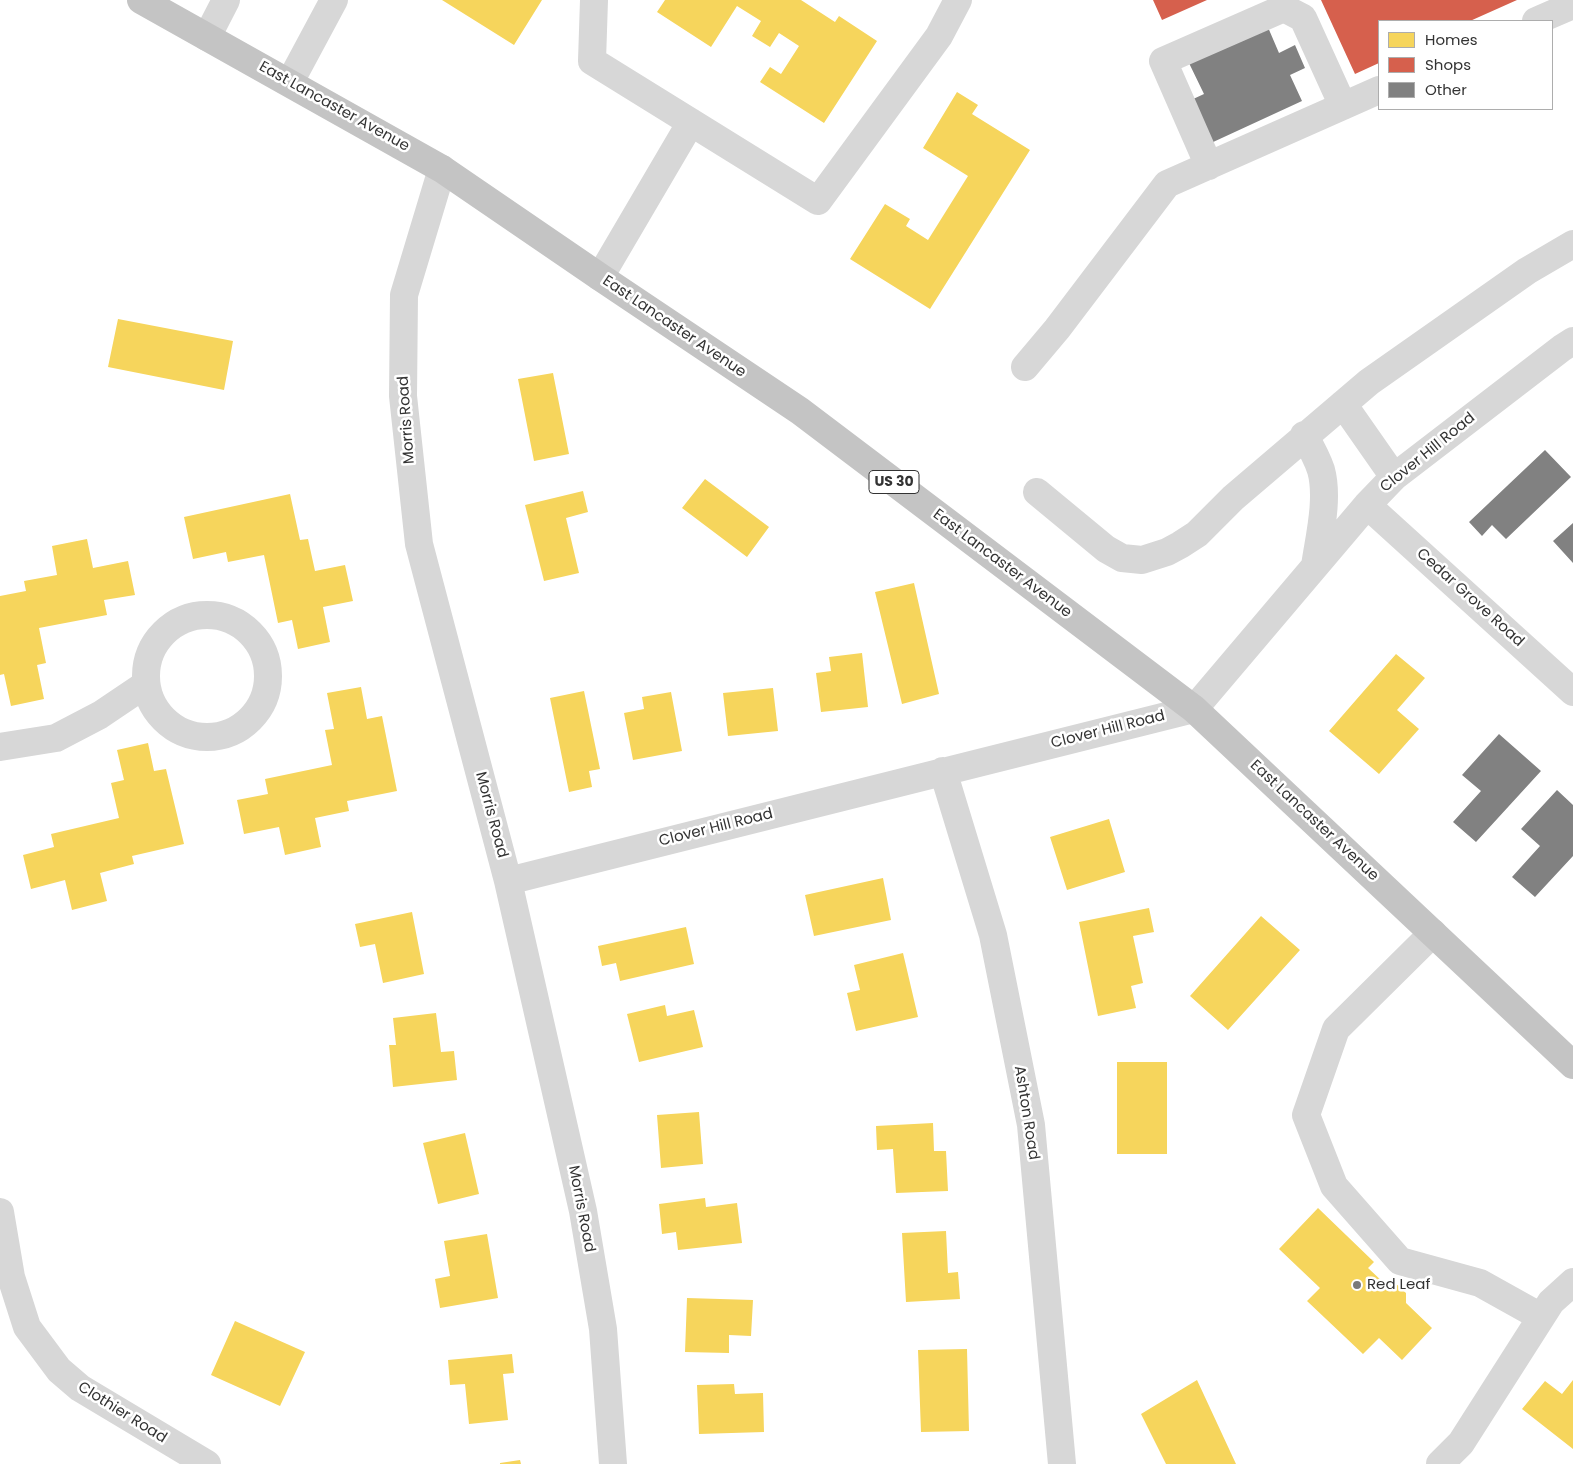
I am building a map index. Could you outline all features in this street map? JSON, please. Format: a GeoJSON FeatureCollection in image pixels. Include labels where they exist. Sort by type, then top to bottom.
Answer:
{"type":"FeatureCollection","features":[{"type":"Feature","properties":{"kind":"highway","name":"East Lancaster Avenue"},"geometry":{"type":"LineString","coordinates":[[140,0],[442,168],[800,411],[1194,708],[1573,1065]]}},
{"type":"Feature","properties":{"kind":"street"},"geometry":{"type":"LineString","coordinates":[[207,37],[226,0]]}},
{"type":"Feature","properties":{"kind":"street"},"geometry":{"type":"LineString","coordinates":[[290,82],[334,0]]}},
{"type":"Feature","properties":{"kind":"street"},"geometry":{"type":"LineString","coordinates":[[594,0],[592,61],[818,201],[939,36],[958,0]]}},
{"type":"Feature","properties":{"kind":"street"},"geometry":{"type":"LineString","coordinates":[[1538,20],[1573,5]]}},
{"type":"Feature","properties":{"kind":"street"},"geometry":{"type":"LineString","coordinates":[[1209,166],[1162,61],[1284,8],[1303,18],[1343,106]]}},
{"type":"Feature","properties":{"kind":"street"},"geometry":{"type":"LineString","coordinates":[[1026,367],[1167,184],[1378,90]]}},
{"type":"Feature","properties":{"kind":"street"},"geometry":{"type":"LineString","coordinates":[[600,277],[692,122]]}},
{"type":"Feature","properties":{"kind":"street","name":"Morris Road"},"geometry":{"type":"LineString","coordinates":[[442,168],[404,295],[403,396],[419,544],[508,881],[583,1211],[604,1329],[613,1464]]}},
{"type":"Feature","properties":{"kind":"street"},"geometry":{"type":"LineString","coordinates":[[1038,492],[1106,549],[1122,558],[1142,560],[1167,552],[1197,534],[1233,498],[1304,435],[1368,382],[1527,271],[1573,244]]}},
{"type":"Feature","properties":{"kind":"street","name":"Clover Hill Road"},"geometry":{"type":"LineString","coordinates":[[508,881],[1194,708],[1367,504],[1394,477],[1562,348],[1573,342]]}},
{"type":"Feature","properties":{"kind":"street"},"geometry":{"type":"LineString","coordinates":[[1343,404],[1394,477]]}},
{"type":"Feature","properties":{"kind":"street"},"geometry":{"type":"LineString","coordinates":[[1304,435],[1315,455],[1321,471],[1324,488],[1315,566]]}},
{"type":"Feature","properties":{"kind":"street","name":"Cedar Grove Road"},"geometry":{"type":"LineString","coordinates":[[1367,504],[1573,692]]}},
{"type":"Feature","properties":{"kind":"street"},"geometry":{"type":"LineString","coordinates":[[215,615],[233,620],[250,632],[263,650],[268,681],[266,694],[256,712],[236,730],[226,734],[204,737],[183,732],[165,721],[152,704],[146,684],[148,656],[159,637],[172,625],[192,616],[215,615]]}},
{"type":"Feature","properties":{"kind":"street"},"geometry":{"type":"LineString","coordinates":[[0,747],[56,738],[100,715],[146,684]]}},
{"type":"Feature","properties":{"kind":"street","name":"Ashton Road"},"geometry":{"type":"LineString","coordinates":[[943,771],[993,935],[1031,1125],[1062,1464]]}},
{"type":"Feature","properties":{"kind":"street"},"geometry":{"type":"LineString","coordinates":[[1433,933],[1336,1029],[1306,1115],[1334,1186],[1400,1261],[1480,1283],[1541,1317]]}},
{"type":"Feature","properties":{"kind":"street","name":"Clothier Road"},"geometry":{"type":"LineString","coordinates":[[0,1212],[11,1277],[27,1327],[59,1370],[80,1388],[207,1464]]}},
{"type":"Feature","properties":{"kind":"street"},"geometry":{"type":"LineString","coordinates":[[1440,1464],[1461,1443],[1551,1302],[1573,1282]]}},
{"type":"Feature","properties":{"kind":"building: Homes"},"geometry":{"type":"Polygon","coordinates":[[[442,0],[542,0],[514,45],[442,0]]]}},
{"type":"Feature","properties":{"kind":"building: Homes"},"geometry":{"type":"Polygon","coordinates":[[[665,0],[801,0],[835,22],[839,16],[877,41],[824,123],[760,82],[770,67],[781,74],[799,46],[779,33],[770,47],[752,36],[761,21],[737,6],[711,47],[657,12],[665,0]]]}},
{"type":"Feature","properties":{"kind":"building: Homes"},"geometry":{"type":"Polygon","coordinates":[[[957,92],[978,105],[972,114],[1030,150],[930,309],[850,259],[885,204],[910,219],[906,226],[928,240],[968,176],[923,148],[957,92]]]}},
{"type":"Feature","properties":{"kind":"building: Homes"},"geometry":{"type":"Polygon","coordinates":[[[118,319],[233,341],[224,390],[108,367],[118,319]]]}},
{"type":"Feature","properties":{"kind":"building: Homes"},"geometry":{"type":"Polygon","coordinates":[[[553,373],[569,454],[534,461],[518,379],[553,373]]]}},
{"type":"Feature","properties":{"kind":"building: Homes"},"geometry":{"type":"Polygon","coordinates":[[[705,479],[769,527],[747,557],[682,508],[705,479]]]}},
{"type":"Feature","properties":{"kind":"building: Homes"},"geometry":{"type":"Polygon","coordinates":[[[583,491],[588,512],[566,518],[579,573],[544,581],[525,505],[583,491]]]}},
{"type":"Feature","properties":{"kind":"building: Homes"},"geometry":{"type":"Polygon","coordinates":[[[290,494],[300,540],[308,539],[315,571],[345,565],[353,601],[323,607],[330,642],[298,649],[292,620],[278,623],[264,555],[228,562],[226,552],[193,559],[184,517],[290,494]]]}},
{"type":"Feature","properties":{"kind":"building: Homes"},"geometry":{"type":"Polygon","coordinates":[[[87,539],[93,568],[128,561],[135,595],[104,600],[107,615],[39,628],[46,663],[37,665],[44,699],[11,706],[4,674],[0,675],[0,596],[26,591],[24,581],[57,575],[52,546],[87,539]]]}},
{"type":"Feature","properties":{"kind":"building: Homes"},"geometry":{"type":"Polygon","coordinates":[[[914,583],[939,694],[902,704],[875,592],[914,583]]]}},
{"type":"Feature","properties":{"kind":"building: Homes"},"geometry":{"type":"Polygon","coordinates":[[[862,653],[868,707],[821,712],[816,673],[831,671],[829,657],[862,653]]]}},
{"type":"Feature","properties":{"kind":"building: Homes"},"geometry":{"type":"Polygon","coordinates":[[[1396,654],[1425,678],[1397,710],[1419,729],[1379,774],[1329,731],[1396,654]]]}},
{"type":"Feature","properties":{"kind":"building: Homes"},"geometry":{"type":"Polygon","coordinates":[[[361,687],[367,719],[382,716],[397,791],[347,801],[349,811],[315,818],[321,847],[285,855],[279,827],[244,834],[237,800],[268,794],[265,779],[332,765],[325,730],[334,729],[327,693],[361,687]]]}},
{"type":"Feature","properties":{"kind":"building: Homes"},"geometry":{"type":"Polygon","coordinates":[[[773,688],[778,731],[728,736],[723,693],[773,688]]]}},
{"type":"Feature","properties":{"kind":"building: Homes"},"geometry":{"type":"Polygon","coordinates":[[[584,691],[600,769],[589,771],[592,787],[569,792],[550,698],[584,691]]]}},
{"type":"Feature","properties":{"kind":"building: Homes"},"geometry":{"type":"Polygon","coordinates":[[[671,692],[682,751],[633,760],[624,713],[644,709],[642,697],[671,692]]]}},
{"type":"Feature","properties":{"kind":"building: Homes"},"geometry":{"type":"Polygon","coordinates":[[[148,743],[154,771],[166,769],[184,844],[132,856],[134,864],[100,873],[107,901],[72,910],[65,880],[31,889],[23,855],[54,847],[51,834],[119,818],[111,783],[124,780],[117,750],[148,743]]]}},
{"type":"Feature","properties":{"kind":"building: Homes"},"geometry":{"type":"Polygon","coordinates":[[[1109,819],[1125,872],[1067,890],[1050,837],[1109,819]]]}},
{"type":"Feature","properties":{"kind":"building: Homes"},"geometry":{"type":"Polygon","coordinates":[[[883,878],[891,920],[814,936],[805,895],[883,878]]]}},
{"type":"Feature","properties":{"kind":"building: Homes"},"geometry":{"type":"Polygon","coordinates":[[[1149,908],[1154,932],[1133,936],[1143,983],[1131,986],[1136,1008],[1098,1016],[1079,922],[1149,908]]]}},
{"type":"Feature","properties":{"kind":"building: Homes"},"geometry":{"type":"Polygon","coordinates":[[[412,912],[424,974],[383,983],[375,944],[360,947],[355,924],[412,912]]]}},
{"type":"Feature","properties":{"kind":"building: Homes"},"geometry":{"type":"Polygon","coordinates":[[[1261,916],[1300,950],[1228,1030],[1190,996],[1261,916]]]}},
{"type":"Feature","properties":{"kind":"building: Homes"},"geometry":{"type":"Polygon","coordinates":[[[686,927],[694,964],[620,981],[616,963],[602,966],[598,946],[686,927]]]}},
{"type":"Feature","properties":{"kind":"building: Homes"},"geometry":{"type":"Polygon","coordinates":[[[903,953],[918,1017],[856,1031],[847,993],[860,990],[854,965],[903,953]]]}},
{"type":"Feature","properties":{"kind":"building: Homes"},"geometry":{"type":"Polygon","coordinates":[[[665,1005],[667,1016],[694,1010],[703,1047],[639,1062],[627,1014],[665,1005]]]}},
{"type":"Feature","properties":{"kind":"building: Homes"},"geometry":{"type":"Polygon","coordinates":[[[436,1013],[441,1052],[454,1051],[457,1080],[393,1087],[389,1045],[396,1045],[393,1018],[436,1013]]]}},
{"type":"Feature","properties":{"kind":"building: Homes"},"geometry":{"type":"Polygon","coordinates":[[[1117,1062],[1167,1062],[1167,1154],[1117,1154],[1117,1062]]]}},
{"type":"Feature","properties":{"kind":"building: Homes"},"geometry":{"type":"Polygon","coordinates":[[[699,1112],[703,1164],[661,1168],[657,1115],[699,1112]]]}},
{"type":"Feature","properties":{"kind":"building: Homes"},"geometry":{"type":"Polygon","coordinates":[[[933,1123],[934,1151],[946,1151],[948,1191],[896,1193],[893,1149],[877,1150],[876,1126],[933,1123]]]}},
{"type":"Feature","properties":{"kind":"building: Homes"},"geometry":{"type":"Polygon","coordinates":[[[465,1133],[479,1194],[438,1204],[423,1143],[465,1133]]]}},
{"type":"Feature","properties":{"kind":"building: Homes"},"geometry":{"type":"Polygon","coordinates":[[[705,1198],[706,1207],[737,1203],[742,1243],[678,1250],[676,1232],[662,1234],[659,1204],[705,1198]]]}},
{"type":"Feature","properties":{"kind":"building: Homes","name":"Red Leaf"},"geometry":{"type":"Polygon","coordinates":[[[1318,1208],[1374,1262],[1368,1268],[1383,1282],[1394,1282],[1406,1293],[1406,1303],[1432,1328],[1402,1360],[1379,1338],[1363,1354],[1307,1301],[1320,1288],[1279,1249],[1318,1208]]]}},
{"type":"Feature","properties":{"kind":"building: Homes"},"geometry":{"type":"Polygon","coordinates":[[[946,1231],[948,1273],[958,1272],[960,1299],[906,1302],[902,1233],[946,1231]]]}},
{"type":"Feature","properties":{"kind":"building: Homes"},"geometry":{"type":"Polygon","coordinates":[[[487,1234],[498,1298],[440,1308],[435,1279],[450,1276],[444,1241],[487,1234]]]}},
{"type":"Feature","properties":{"kind":"building: Homes"},"geometry":{"type":"Polygon","coordinates":[[[687,1298],[753,1300],[751,1336],[729,1335],[729,1353],[685,1352],[687,1298]]]}},
{"type":"Feature","properties":{"kind":"building: Homes"},"geometry":{"type":"Polygon","coordinates":[[[235,1321],[305,1352],[280,1406],[211,1375],[235,1321]]]}},
{"type":"Feature","properties":{"kind":"building: Homes"},"geometry":{"type":"Polygon","coordinates":[[[967,1349],[969,1431],[921,1432],[918,1350],[967,1349]]]}},
{"type":"Feature","properties":{"kind":"building: Homes"},"geometry":{"type":"Polygon","coordinates":[[[512,1354],[514,1373],[503,1374],[508,1420],[469,1424],[465,1384],[450,1385],[448,1360],[512,1354]]]}},
{"type":"Feature","properties":{"kind":"building: Homes"},"geometry":{"type":"Polygon","coordinates":[[[1197,1380],[1236,1464],[1166,1464],[1141,1414],[1197,1380]]]}},
{"type":"Feature","properties":{"kind":"building: Homes"},"geometry":{"type":"Polygon","coordinates":[[[1573,1380],[1573,1449],[1522,1409],[1545,1381],[1562,1394],[1573,1380]]]}},
{"type":"Feature","properties":{"kind":"building: Homes"},"geometry":{"type":"Polygon","coordinates":[[[734,1384],[735,1394],[763,1393],[764,1432],[699,1434],[697,1385],[734,1384]]]}},
{"type":"Feature","properties":{"kind":"building: Homes"},"geometry":{"type":"Polygon","coordinates":[[[520,1460],[521,1464],[500,1464],[500,1463],[520,1460]]]}},
{"type":"Feature","properties":{"kind":"building: Shops"},"geometry":{"type":"Polygon","coordinates":[[[1153,0],[1207,0],[1162,20],[1153,0]]]}},
{"type":"Feature","properties":{"kind":"building: Shops"},"geometry":{"type":"Polygon","coordinates":[[[1321,0],[1517,0],[1472,20],[1378,20],[1378,63],[1355,74],[1321,0]]]}},
{"type":"Feature","properties":{"kind":"building: Other"},"geometry":{"type":"Polygon","coordinates":[[[1267,25],[1279,53],[1295,45],[1305,68],[1290,75],[1302,101],[1211,143],[1191,100],[1204,94],[1188,61],[1267,25]]]}},
{"type":"Feature","properties":{"kind":"building: Other"},"geometry":{"type":"Polygon","coordinates":[[[1545,450],[1571,477],[1506,539],[1492,525],[1482,536],[1469,522],[1545,450]]]}},
{"type":"Feature","properties":{"kind":"building: Other"},"geometry":{"type":"Polygon","coordinates":[[[1573,523],[1573,563],[1553,541],[1573,523]]]}},
{"type":"Feature","properties":{"kind":"building: Other"},"geometry":{"type":"Polygon","coordinates":[[[1499,734],[1541,771],[1476,842],[1453,822],[1481,791],[1462,775],[1499,734]]]}},
{"type":"Feature","properties":{"kind":"building: Other"},"geometry":{"type":"Polygon","coordinates":[[[1557,790],[1573,805],[1573,856],[1535,897],[1512,877],[1540,846],[1521,829],[1557,790]]]}},
{"type":"Feature","properties":{"kind":"place","name":"Red Leaf"},"geometry":{"type":"Point","coordinates":[1357,1285]}}]}
